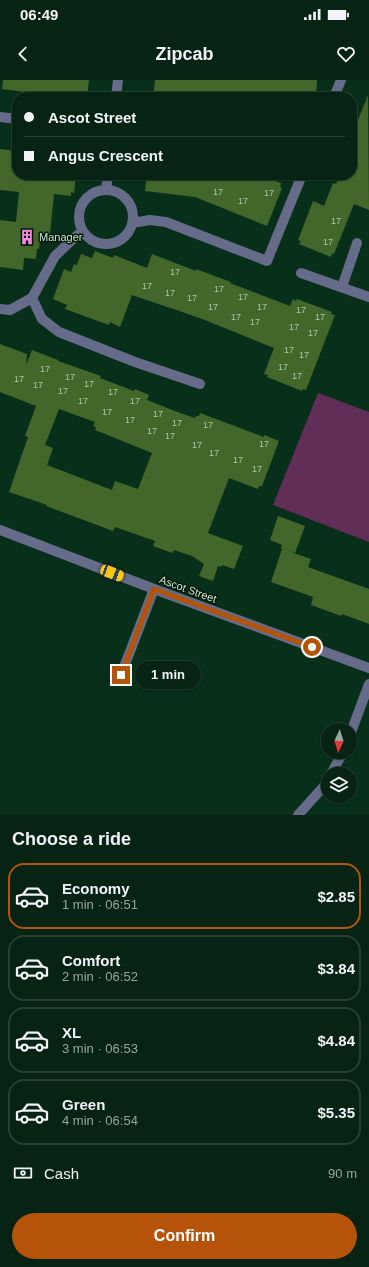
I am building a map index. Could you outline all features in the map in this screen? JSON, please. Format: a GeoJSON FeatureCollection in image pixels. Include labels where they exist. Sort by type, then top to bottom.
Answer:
{"type":"FeatureCollection","features":[{"type":"Feature","properties":{"kind":"street"},"geometry":{"type":"LineString","coordinates":[[117,92],[118,80]]}},
{"type":"Feature","properties":{"kind":"street"},"geometry":{"type":"LineString","coordinates":[[336,92],[341,80]]}},
{"type":"Feature","properties":{"kind":"street"},"geometry":{"type":"LineString","coordinates":[[0,117],[12,118]]}},
{"type":"Feature","properties":{"kind":"street"},"geometry":{"type":"LineString","coordinates":[[106,190],[107,180]]}},
{"type":"Feature","properties":{"kind":"street"},"geometry":{"type":"LineString","coordinates":[[132,223],[150,220],[166,222],[267,261],[300,180]]}},
{"type":"Feature","properties":{"kind":"street"},"geometry":{"type":"LineString","coordinates":[[106,190],[122,196],[129,203],[132,209],[132,223],[129,232],[123,238],[109,244],[98,243],[90,239],[83,231],[80,222],[82,205],[88,197],[96,192],[106,190]]}},
{"type":"Feature","properties":{"kind":"street"},"geometry":{"type":"LineString","coordinates":[[0,309],[10,310],[32,298],[55,256],[83,231]]}},
{"type":"Feature","properties":{"kind":"street"},"geometry":{"type":"LineString","coordinates":[[342,287],[357,244]]}},
{"type":"Feature","properties":{"kind":"street"},"geometry":{"type":"LineString","coordinates":[[301,274],[369,297]]}},
{"type":"Feature","properties":{"kind":"street"},"geometry":{"type":"LineString","coordinates":[[32,298],[42,319],[59,332],[135,362],[200,384]]}},
{"type":"Feature","properties":{"kind":"street","name":"Ascot Street"},"geometry":{"type":"LineString","coordinates":[[0,530],[154,589],[369,668]]}},
{"type":"Feature","properties":{"kind":"street"},"geometry":{"type":"LineString","coordinates":[[121,675],[154,589]]}},
{"type":"Feature","properties":{"kind":"street"},"geometry":{"type":"LineString","coordinates":[[354,723],[369,684]]}},
{"type":"Feature","properties":{"kind":"street"},"geometry":{"type":"LineString","coordinates":[[298,815],[321,789]]}},
{"type":"Feature","properties":{"kind":"shaded area"},"geometry":{"type":"Polygon","coordinates":[[[318,393],[369,412],[369,542],[273,505],[318,393]]]}},
{"type":"Feature","properties":{"kind":"building"},"geometry":{"type":"Polygon","coordinates":[[[3,80],[89,80],[88,92],[25,92],[2,89],[3,80]]]}},
{"type":"Feature","properties":{"kind":"building"},"geometry":{"type":"Polygon","coordinates":[[[155,80],[317,80],[316,92],[154,92],[155,80]]]}},
{"type":"Feature","properties":{"kind":"building"},"geometry":{"type":"Polygon","coordinates":[[[368,95],[369,210],[354,204],[334,254],[332,253],[331,257],[299,244],[301,241],[298,240],[313,201],[324,206],[333,183],[336,184],[338,180],[357,180],[357,122],[368,95]]]}},
{"type":"Feature","properties":{"kind":"building"},"geometry":{"type":"Polygon","coordinates":[[[0,149],[12,150],[12,180],[75,180],[74,193],[71,192],[71,196],[54,194],[50,234],[41,233],[36,259],[24,258],[23,270],[0,267],[0,220],[16,222],[19,192],[0,190],[0,149]]]}},
{"type":"Feature","properties":{"kind":"building"},"geometry":{"type":"Polygon","coordinates":[[[146,180],[273,180],[281,183],[280,187],[282,188],[267,226],[195,197],[145,191],[146,180]]]}},
{"type":"Feature","properties":{"kind":"building"},"geometry":{"type":"Polygon","coordinates":[[[95,251],[113,258],[114,255],[147,268],[152,254],[196,271],[196,269],[231,282],[230,283],[290,306],[293,299],[296,301],[297,299],[332,312],[331,314],[335,315],[306,390],[303,389],[302,391],[267,377],[268,375],[264,374],[274,348],[171,308],[132,295],[120,327],[110,322],[109,325],[65,309],[67,305],[53,299],[64,269],[71,272],[74,264],[77,265],[81,254],[92,258],[95,251]]]}},
{"type":"Feature","properties":{"kind":"building"},"geometry":{"type":"Polygon","coordinates":[[[0,344],[27,354],[26,365],[32,350],[101,376],[100,378],[134,391],[135,389],[149,395],[147,400],[180,413],[195,418],[196,416],[199,416],[200,413],[264,437],[264,435],[279,441],[262,486],[259,486],[258,489],[229,478],[208,533],[243,546],[234,569],[222,565],[221,567],[218,566],[213,581],[199,576],[204,564],[192,556],[174,550],[172,553],[153,546],[155,541],[115,527],[113,531],[9,492],[28,437],[25,436],[36,406],[0,392],[0,344]],[[59,409],[45,445],[53,448],[47,465],[112,490],[115,481],[138,489],[152,453],[95,430],[96,427],[93,426],[95,422],[59,409]]]}},
{"type":"Feature","properties":{"kind":"building"},"geometry":{"type":"Polygon","coordinates":[[[278,516],[305,526],[295,553],[281,549],[282,545],[270,540],[278,516]]]}},
{"type":"Feature","properties":{"kind":"building"},"geometry":{"type":"Polygon","coordinates":[[[282,549],[311,559],[308,567],[369,589],[369,624],[311,605],[313,597],[271,582],[282,549]]]}},
{"type":"Feature","properties":{"kind":"place","name":"Manager"},"geometry":{"type":"Point","coordinates":[27,237]}},
{"type":"Feature","properties":{"kind":"route"},"geometry":{"type":"LineString","coordinates":[[121,675],[154,589],[312,647]]}}]}
